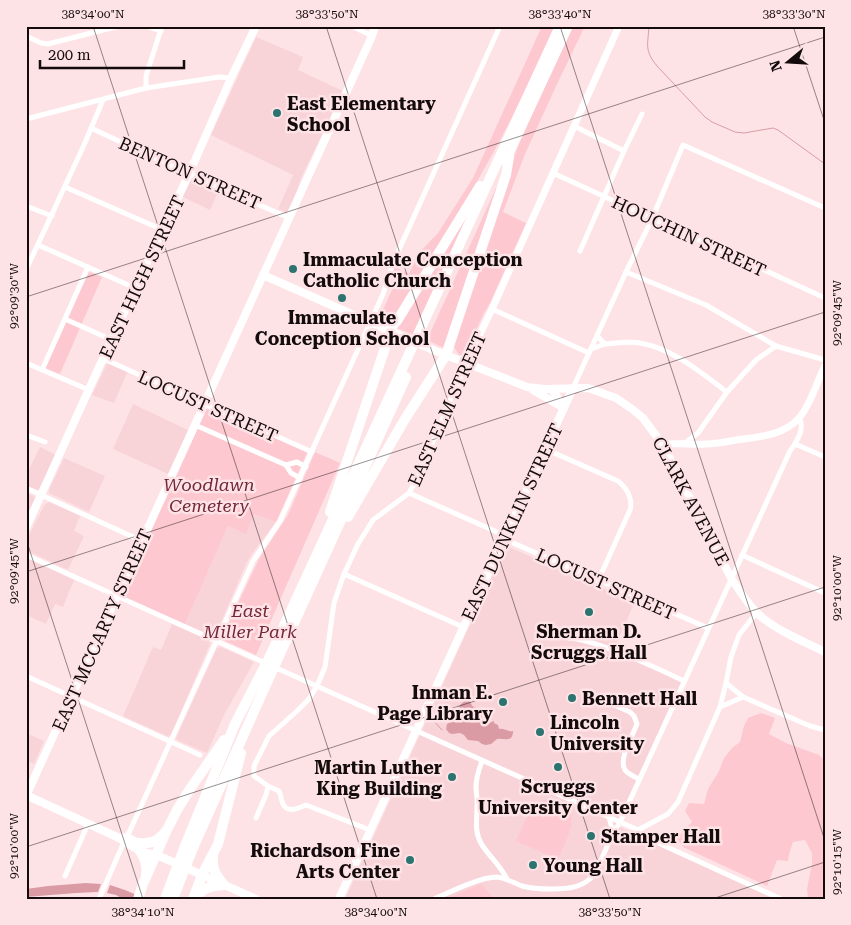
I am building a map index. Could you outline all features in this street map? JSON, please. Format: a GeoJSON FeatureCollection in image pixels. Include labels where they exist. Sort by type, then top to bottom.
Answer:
{"type":"FeatureCollection","features":[{"type":"Feature","properties":{"kind":"highway"},"geometry":{"type":"LineString","coordinates":[[165,899],[246,728],[332,538],[560,26]]}},
{"type":"Feature","properties":{"kind":"highway"},"geometry":{"type":"LineString","coordinates":[[173,899],[189,847],[235,724],[270,656],[506,150],[568,26]]}},
{"type":"Feature","properties":{"kind":"highway"},"geometry":{"type":"LineString","coordinates":[[318,552],[385,348],[388,330],[397,321],[506,150]]}},
{"type":"Feature","properties":{"kind":"highway"},"geometry":{"type":"LineString","coordinates":[[332,538],[351,512],[446,355],[506,175],[506,150]]}},
{"type":"Feature","properties":{"kind":"highway"},"geometry":{"type":"LineString","coordinates":[[138,899],[168,829],[190,789],[235,724]]}},
{"type":"Feature","properties":{"kind":"highway"},"geometry":{"type":"LineString","coordinates":[[194,899],[202,875],[218,844],[246,728]]}},
{"type":"Feature","properties":{"kind":"highway"},"geometry":{"type":"LineString","coordinates":[[144,883],[147,871],[146,864],[138,846],[150,844],[168,829]]}},
{"type":"Feature","properties":{"kind":"highway"},"geometry":{"type":"LineString","coordinates":[[213,856],[212,866],[224,885]]}},
{"type":"Feature","properties":{"kind":"highway"},"geometry":{"type":"LineString","coordinates":[[194,899],[201,890],[212,886],[224,885]]}},
{"type":"Feature","properties":{"kind":"main road","name":"EAST HIGH STREET"},"geometry":{"type":"LineString","coordinates":[[26,528],[256,26]]}},
{"type":"Feature","properties":{"kind":"main road","name":"EAST MCCARTY STREET"},"geometry":{"type":"LineString","coordinates":[[26,796],[375,26]]}},
{"type":"Feature","properties":{"kind":"main road","name":"CLARK AVENUE"},"geometry":{"type":"LineString","coordinates":[[264,274],[402,337],[527,387],[536,389],[588,388],[616,398],[643,418],[663,445],[731,578],[743,595],[757,612],[770,623],[825,652]]}},
{"type":"Feature","properties":{"kind":"main road"},"geometry":{"type":"LineString","coordinates":[[527,387],[564,408]]}},
{"type":"Feature","properties":{"kind":"main road","name":"EAST DUNKLIN STREET"},"geometry":{"type":"LineString","coordinates":[[339,899],[574,388]]}},
{"type":"Feature","properties":{"kind":"main road"},"geometry":{"type":"LineString","coordinates":[[552,389],[564,408]]}},
{"type":"Feature","properties":{"kind":"main road"},"geometry":{"type":"LineString","coordinates":[[26,796],[138,846],[148,854],[156,855],[256,899]]}},
{"type":"Feature","properties":{"kind":"street"},"geometry":{"type":"LineString","coordinates":[[26,36],[41,43],[54,43],[119,26]]}},
{"type":"Feature","properties":{"kind":"street"},"geometry":{"type":"LineString","coordinates":[[146,26],[161,29],[145,79],[146,88]]}},
{"type":"Feature","properties":{"kind":"street"},"geometry":{"type":"LineString","coordinates":[[352,26],[372,36]]}},
{"type":"Feature","properties":{"kind":"street"},"geometry":{"type":"LineString","coordinates":[[98,899],[123,839],[171,741],[253,561],[280,521],[306,467],[383,294],[393,263],[500,26]]}},
{"type":"Feature","properties":{"kind":"street","name":"EAST ELM STREET"},"geometry":{"type":"LineString","coordinates":[[268,786],[254,776],[254,766],[269,736],[310,699],[317,686],[325,667],[334,603],[344,574],[358,544],[373,520],[409,493],[417,479],[466,363],[554,173],[619,26]]}},
{"type":"Feature","properties":{"kind":"street"},"geometry":{"type":"LineString","coordinates":[[26,119],[146,88],[219,77],[231,78]]}},
{"type":"Feature","properties":{"kind":"street"},"geometry":{"type":"LineString","coordinates":[[27,271],[103,100]]}},
{"type":"Feature","properties":{"kind":"street"},"geometry":{"type":"LineString","coordinates":[[580,251],[642,114]]}},
{"type":"Feature","properties":{"kind":"street"},"geometry":{"type":"LineString","coordinates":[[574,126],[624,151]]}},
{"type":"Feature","properties":{"kind":"street","name":"BENTON STREET"},"geometry":{"type":"LineString","coordinates":[[91,128],[289,218]]}},
{"type":"Feature","properties":{"kind":"street","name":"EAST DUNKLIN STREET"},"geometry":{"type":"LineString","coordinates":[[574,388],[684,145],[825,208]]}},
{"type":"Feature","properties":{"kind":"street","name":"HOUCHIN STREET"},"geometry":{"type":"LineString","coordinates":[[554,173],[825,298]]}},
{"type":"Feature","properties":{"kind":"street"},"geometry":{"type":"LineString","coordinates":[[64,187],[163,230]]}},
{"type":"Feature","properties":{"kind":"street"},"geometry":{"type":"LineString","coordinates":[[26,206],[52,216]]}},
{"type":"Feature","properties":{"kind":"street"},"geometry":{"type":"LineString","coordinates":[[38,245],[135,288]]}},
{"type":"Feature","properties":{"kind":"street"},"geometry":{"type":"LineString","coordinates":[[42,370],[88,267]]}},
{"type":"Feature","properties":{"kind":"street"},"geometry":{"type":"LineString","coordinates":[[626,272],[706,305],[776,346],[825,360]]}},
{"type":"Feature","properties":{"kind":"street"},"geometry":{"type":"LineString","coordinates":[[492,309],[590,351],[605,344],[638,342],[656,347],[680,358],[727,392]]}},
{"type":"Feature","properties":{"kind":"street"},"geometry":{"type":"LineString","coordinates":[[65,319],[112,340]]}},
{"type":"Feature","properties":{"kind":"street"},"geometry":{"type":"LineString","coordinates":[[597,336],[605,344]]}},
{"type":"Feature","properties":{"kind":"street"},"geometry":{"type":"LineString","coordinates":[[686,443],[698,433],[727,392],[756,360],[776,346]]}},
{"type":"Feature","properties":{"kind":"street","name":"LOCUST STREET"},"geometry":{"type":"LineString","coordinates":[[104,359],[312,452]]}},
{"type":"Feature","properties":{"kind":"street"},"geometry":{"type":"LineString","coordinates":[[26,363],[89,390]]}},
{"type":"Feature","properties":{"kind":"street"},"geometry":{"type":"LineString","coordinates":[[663,445],[705,444],[761,437],[782,430],[799,418],[811,400],[825,366]]}},
{"type":"Feature","properties":{"kind":"street"},"geometry":{"type":"LineString","coordinates":[[434,899],[480,880],[495,877],[507,879],[521,886],[538,889],[565,889],[579,886],[595,874],[790,451],[795,444],[802,426],[802,421],[799,418]]}},
{"type":"Feature","properties":{"kind":"street"},"geometry":{"type":"LineString","coordinates":[[195,425],[286,465],[291,473],[300,478]]}},
{"type":"Feature","properties":{"kind":"street"},"geometry":{"type":"LineString","coordinates":[[26,435],[45,442]]}},
{"type":"Feature","properties":{"kind":"street"},"geometry":{"type":"LineString","coordinates":[[795,444],[825,457]]}},
{"type":"Feature","properties":{"kind":"street"},"geometry":{"type":"LineString","coordinates":[[546,449],[618,481],[626,488],[629,495],[631,502],[630,510],[598,581]]}},
{"type":"Feature","properties":{"kind":"street"},"geometry":{"type":"LineString","coordinates":[[286,465],[297,462],[306,467]]}},
{"type":"Feature","properties":{"kind":"street"},"geometry":{"type":"LineString","coordinates":[[26,488],[142,541]]}},
{"type":"Feature","properties":{"kind":"street","name":"LOCUST STREET"},"geometry":{"type":"LineString","coordinates":[[409,493],[598,581],[708,628]]}},
{"type":"Feature","properties":{"kind":"street"},"geometry":{"type":"LineString","coordinates":[[26,555],[638,830],[656,842],[781,899]]}},
{"type":"Feature","properties":{"kind":"street"},"geometry":{"type":"LineString","coordinates":[[742,555],[825,593]]}},
{"type":"Feature","properties":{"kind":"street"},"geometry":{"type":"LineString","coordinates":[[344,574],[463,627]]}},
{"type":"Feature","properties":{"kind":"street"},"geometry":{"type":"LineString","coordinates":[[638,830],[668,814],[678,802],[720,707],[731,657],[739,635],[757,612]]}},
{"type":"Feature","properties":{"kind":"street"},"geometry":{"type":"LineString","coordinates":[[569,638],[580,638],[599,645],[684,681]]}},
{"type":"Feature","properties":{"kind":"street"},"geometry":{"type":"LineString","coordinates":[[26,676],[200,755]]}},
{"type":"Feature","properties":{"kind":"street"},"geometry":{"type":"LineString","coordinates":[[726,683],[742,697],[810,726],[825,730]]}},
{"type":"Feature","properties":{"kind":"street"},"geometry":{"type":"LineString","coordinates":[[720,707],[742,697]]}},
{"type":"Feature","properties":{"kind":"street"},"geometry":{"type":"LineString","coordinates":[[603,700],[630,712],[634,716],[637,724],[625,752],[623,762],[625,770],[640,778]]}},
{"type":"Feature","properties":{"kind":"street"},"geometry":{"type":"LineString","coordinates":[[482,761],[477,775],[478,805],[476,833],[481,844],[502,868],[507,879]]}},
{"type":"Feature","properties":{"kind":"street"},"geometry":{"type":"LineString","coordinates":[[256,818],[268,786],[279,791],[283,804],[287,808],[295,810],[306,804],[370,830]]}},
{"type":"Feature","properties":{"kind":"street"},"geometry":{"type":"LineString","coordinates":[[609,817],[613,833]]}},
{"type":"Feature","properties":{"kind":"street"},"geometry":{"type":"LineString","coordinates":[[65,876],[88,824]]}},
{"type":"Feature","properties":{"kind":"shaded area","name":"East Elementary School"},"geometry":{"type":"Polygon","coordinates":[[[256,37],[303,57],[298,70],[343,91],[301,178],[290,208],[286,212],[278,209],[293,175],[211,135],[256,37]]]}},
{"type":"Feature","properties":{"kind":"shaded area"},"geometry":{"type":"Polygon","coordinates":[[[192,178],[219,190],[210,210],[183,197],[192,178]]]}},
{"type":"Feature","properties":{"kind":"shaded area"},"geometry":{"type":"Polygon","coordinates":[[[107,364],[128,371],[114,403],[92,395],[107,364]]]}},
{"type":"Feature","properties":{"kind":"shaded area"},"geometry":{"type":"Polygon","coordinates":[[[133,404],[188,430],[168,474],[113,449],[133,404]]]}},
{"type":"Feature","properties":{"kind":"shaded area"},"geometry":{"type":"Polygon","coordinates":[[[40,447],[56,455],[38,490],[26,486],[26,476],[40,447]]]}},
{"type":"Feature","properties":{"kind":"shaded area"},"geometry":{"type":"Polygon","coordinates":[[[64,458],[105,476],[89,512],[49,493],[64,458]]]}},
{"type":"Feature","properties":{"kind":"shaded area"},"geometry":{"type":"Polygon","coordinates":[[[26,493],[35,498],[26,517],[26,493]]]}},
{"type":"Feature","properties":{"kind":"shaded area"},"geometry":{"type":"Polygon","coordinates":[[[49,502],[80,516],[74,531],[84,536],[68,570],[26,550],[26,541],[45,504],[49,502]]]}},
{"type":"Feature","properties":{"kind":"shaded area"},"geometry":{"type":"Polygon","coordinates":[[[254,514],[276,522],[246,564],[216,634],[214,636],[185,624],[228,526],[254,514]]]}},
{"type":"Feature","properties":{"kind":"shaded area","name":"Lincoln University"},"geometry":{"type":"Polygon","coordinates":[[[509,547],[621,596],[631,596],[636,599],[613,652],[681,682],[616,825],[774,899],[345,899],[505,548],[509,547]]]}},
{"type":"Feature","properties":{"kind":"shaded area"},"geometry":{"type":"Polygon","coordinates":[[[26,557],[74,580],[63,607],[55,604],[46,624],[26,615],[26,557]]]}},
{"type":"Feature","properties":{"kind":"shaded area"},"geometry":{"type":"Polygon","coordinates":[[[172,624],[209,640],[210,644],[171,735],[167,736],[123,716],[153,647],[161,650],[172,624]]]}},
{"type":"Feature","properties":{"kind":"shaded area"},"geometry":{"type":"Polygon","coordinates":[[[221,647],[254,662],[224,715],[207,753],[176,738],[217,648],[221,647]]]}},
{"type":"Feature","properties":{"kind":"shaded area"},"geometry":{"type":"Polygon","coordinates":[[[467,699],[470,700],[472,706],[482,710],[481,721],[487,724],[494,721],[499,729],[513,731],[510,739],[497,739],[491,744],[486,745],[478,741],[468,740],[460,733],[449,733],[446,729],[447,724],[454,720],[460,705],[467,699]]]}},
{"type":"Feature","properties":{"kind":"shaded area"},"geometry":{"type":"Polygon","coordinates":[[[26,733],[44,741],[34,764],[26,760],[26,733]]]}},
{"type":"Feature","properties":{"kind":"shaded area"},"geometry":{"type":"Polygon","coordinates":[[[86,883],[101,884],[98,892],[26,897],[26,889],[86,883]]]}},
{"type":"Feature","properties":{"kind":"shaded area"},"geometry":{"type":"Polygon","coordinates":[[[110,885],[146,899],[123,899],[107,893],[110,885]]]}},
{"type":"Feature","properties":{"kind":"green space"},"geometry":{"type":"Polygon","coordinates":[[[542,26],[556,26],[510,122],[481,174],[392,320],[386,322],[376,318],[377,315],[381,314],[399,275],[393,272],[395,267],[409,274],[419,253],[438,233],[473,178],[542,26]]]}},
{"type":"Feature","properties":{"kind":"green space"},"geometry":{"type":"Polygon","coordinates":[[[572,26],[585,26],[525,154],[503,212],[526,223],[465,354],[459,355],[454,347],[504,185],[519,144],[572,26]]]}},
{"type":"Feature","properties":{"kind":"green space"},"geometry":{"type":"Polygon","coordinates":[[[499,185],[444,348],[427,340],[499,185]]]}},
{"type":"Feature","properties":{"kind":"green space"},"geometry":{"type":"Polygon","coordinates":[[[480,189],[414,335],[397,328],[480,189]]]}},
{"type":"Feature","properties":{"kind":"green space"},"geometry":{"type":"Polygon","coordinates":[[[89,272],[102,277],[60,374],[46,367],[89,272]]]}},
{"type":"Feature","properties":{"kind":"green space","name":"Woodlawn Cemetery"},"geometry":{"type":"Polygon","coordinates":[[[207,409],[307,453],[276,522],[254,514],[246,534],[228,526],[185,624],[123,597],[122,594],[207,409]]]}},
{"type":"Feature","properties":{"kind":"green space","name":"East Miller Park"},"geometry":{"type":"Polygon","coordinates":[[[315,452],[340,463],[256,655],[223,640],[222,637],[259,559],[288,515],[315,452]]]}},
{"type":"Feature","properties":{"kind":"green space"},"geometry":{"type":"Polygon","coordinates":[[[761,713],[775,718],[769,734],[786,743],[819,755],[825,761],[825,899],[808,899],[807,889],[812,864],[812,853],[805,840],[793,842],[788,861],[777,860],[767,886],[683,847],[677,838],[692,822],[685,811],[689,803],[704,804],[708,789],[719,771],[724,758],[740,742],[748,718],[761,713]]]}},
{"type":"Feature","properties":{"kind":"green space"},"geometry":{"type":"Polygon","coordinates":[[[548,799],[561,802],[568,808],[571,815],[570,830],[558,859],[516,841],[532,810],[541,801],[548,799]]]}},
{"type":"Feature","properties":{"kind":"green space"},"geometry":{"type":"Polygon","coordinates":[[[481,884],[494,899],[445,899],[481,884]]]}},
{"type":"Feature","properties":{"kind":"waterway"},"geometry":{"type":"LineString","coordinates":[[649,26],[648,51],[650,56],[705,117],[735,132],[744,133],[773,128],[825,164]]}},
{"type":"Feature","properties":{"kind":"waterway"},"geometry":{"type":"LineString","coordinates":[[434,721],[442,730]]}},
{"type":"Feature","properties":{"kind":"place","name":"East Elementary School"},"geometry":{"type":"Point","coordinates":[277,113]}},
{"type":"Feature","properties":{"kind":"place","name":"Immaculate Conception Catholic Church"},"geometry":{"type":"Point","coordinates":[293,269]}},
{"type":"Feature","properties":{"kind":"place","name":"Immaculate Conception School"},"geometry":{"type":"Point","coordinates":[342,298]}},
{"type":"Feature","properties":{"kind":"place","name":"Sherman D. Scruggs Hall"},"geometry":{"type":"Point","coordinates":[589,612]}},
{"type":"Feature","properties":{"kind":"place","name":"Bennett Hall"},"geometry":{"type":"Point","coordinates":[572,698]}},
{"type":"Feature","properties":{"kind":"place","name":"Inman E. Page Library"},"geometry":{"type":"Point","coordinates":[503,702]}},
{"type":"Feature","properties":{"kind":"place","name":"Lincoln University"},"geometry":{"type":"Point","coordinates":[540,732]}},
{"type":"Feature","properties":{"kind":"place","name":"Scruggs University Center"},"geometry":{"type":"Point","coordinates":[558,767]}},
{"type":"Feature","properties":{"kind":"place","name":"Martin Luther King Building"},"geometry":{"type":"Point","coordinates":[452,777]}},
{"type":"Feature","properties":{"kind":"place","name":"Stamper Hall"},"geometry":{"type":"Point","coordinates":[591,836]}},
{"type":"Feature","properties":{"kind":"place","name":"Richardson Fine Arts Center"},"geometry":{"type":"Point","coordinates":[410,860]}},
{"type":"Feature","properties":{"kind":"place","name":"Young Hall"},"geometry":{"type":"Point","coordinates":[533,865]}}]}
